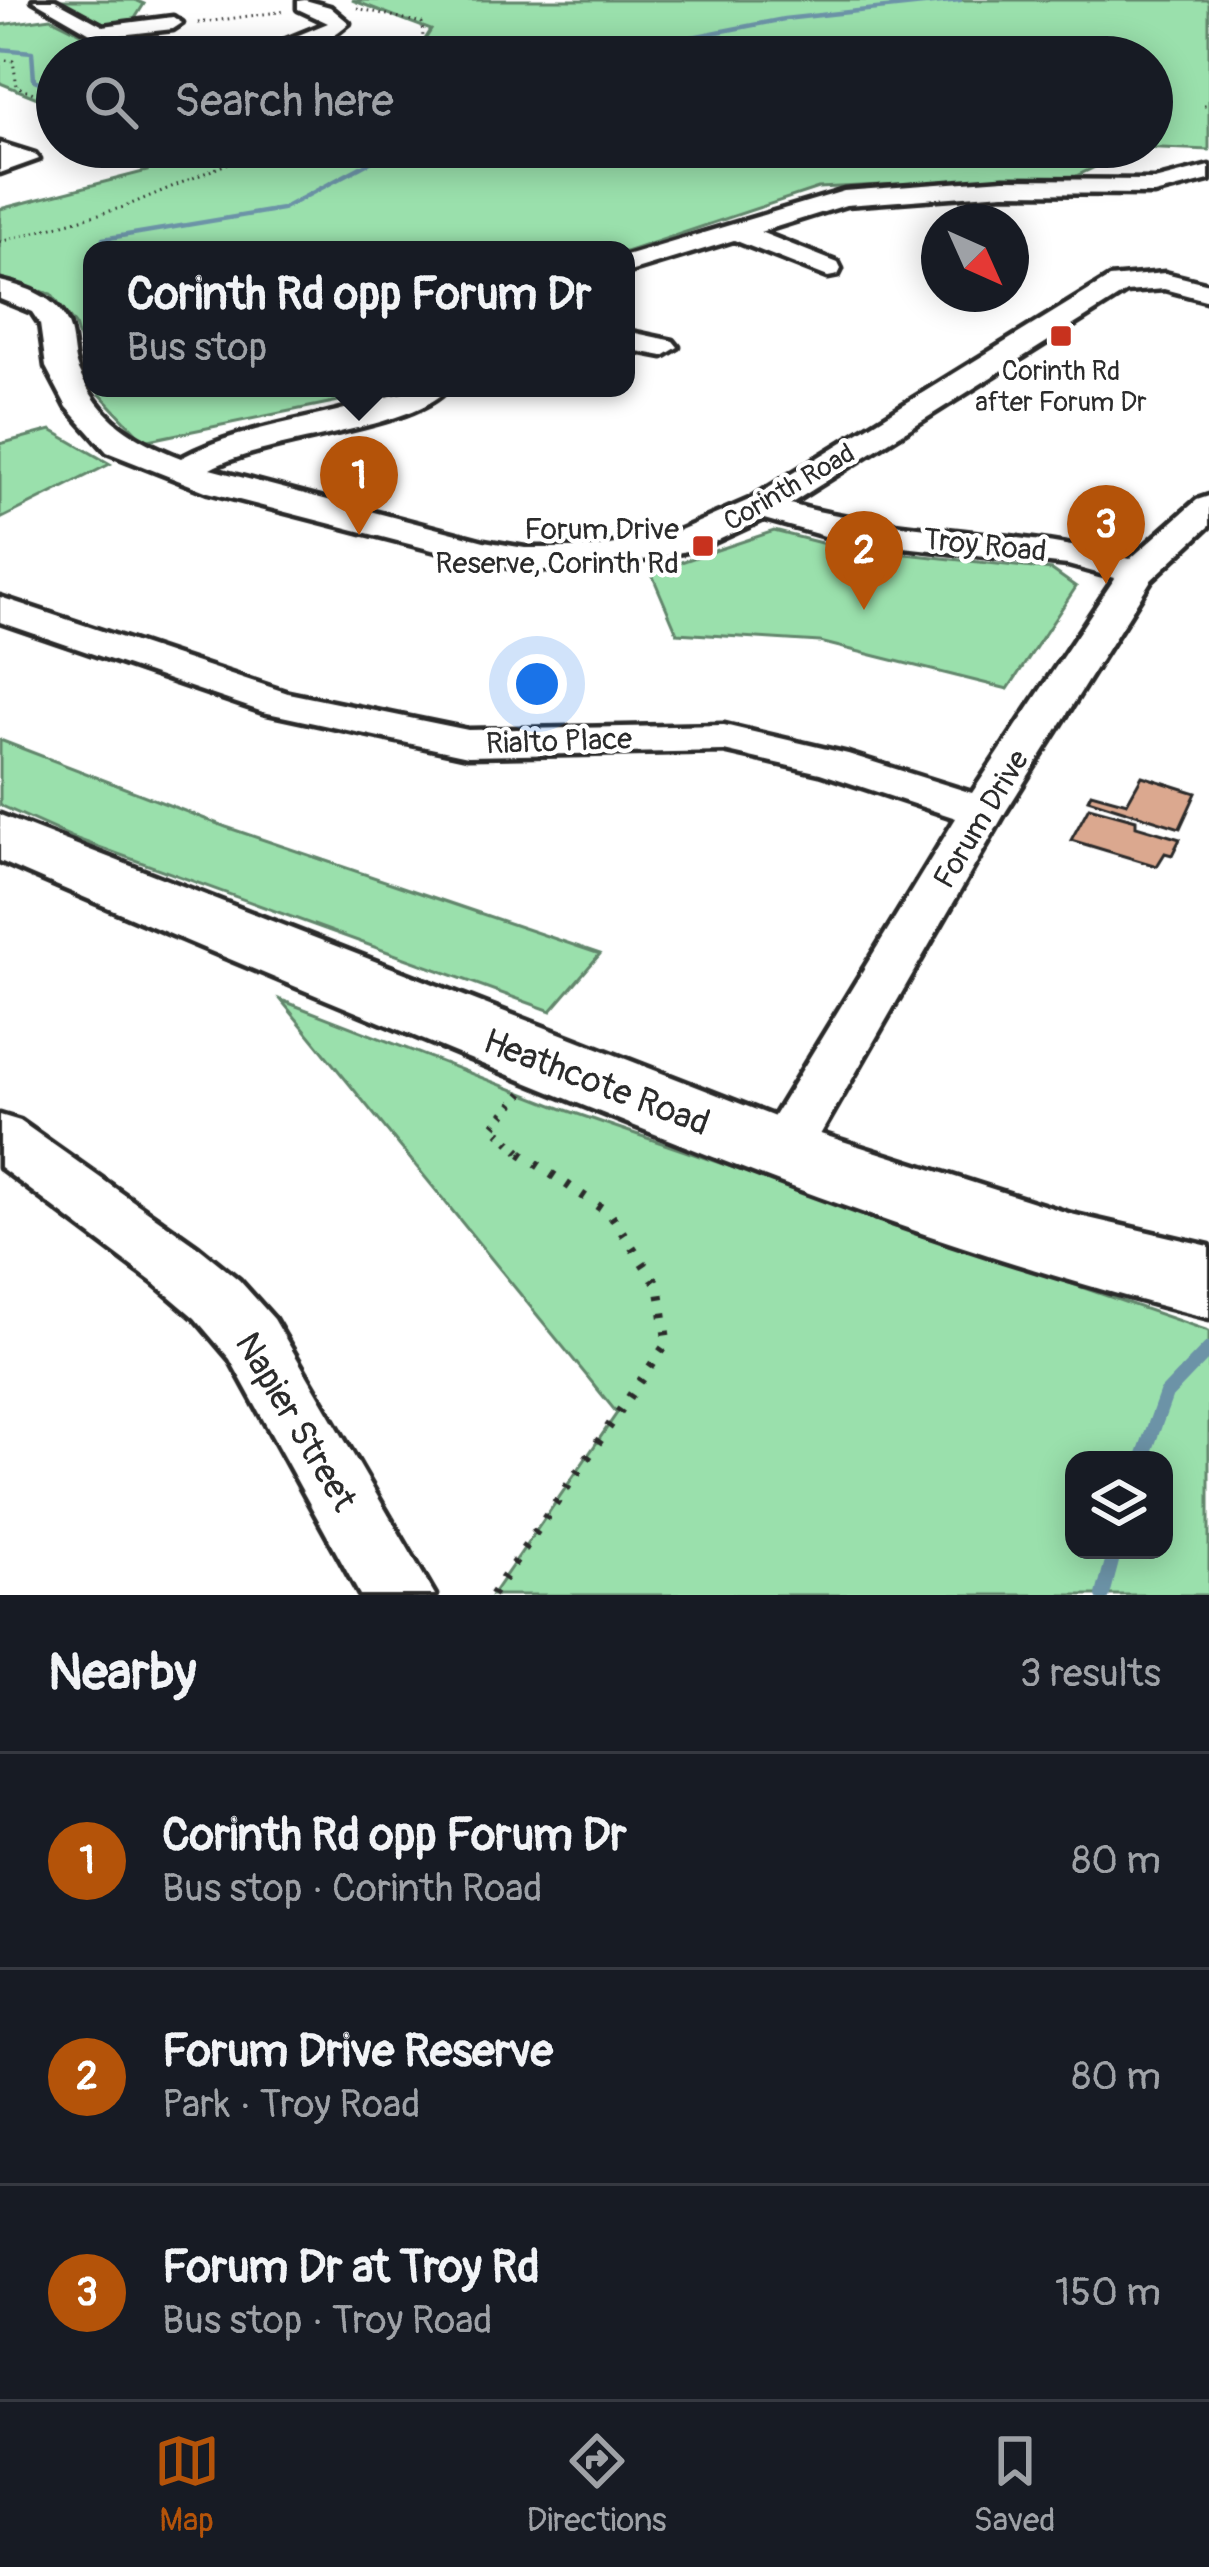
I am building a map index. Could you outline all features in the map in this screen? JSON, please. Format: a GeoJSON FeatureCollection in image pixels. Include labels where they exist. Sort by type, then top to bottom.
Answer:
{"type":"FeatureCollection","features":[{"type":"Feature","properties":{"kind":"highway","name":"Heathcote Road"},"geometry":{"type":"LineString","coordinates":[[0,836],[548,1063],[782,1152],[1071,1250],[1209,1282]]}},
{"type":"Feature","properties":{"kind":"street"},"geometry":{"type":"LineString","coordinates":[[34,1],[111,36]]}},
{"type":"Feature","properties":{"kind":"street"},"geometry":{"type":"LineString","coordinates":[[304,5],[340,23],[320,36]]}},
{"type":"Feature","properties":{"kind":"street"},"geometry":{"type":"LineString","coordinates":[[104,32],[173,23]]}},
{"type":"Feature","properties":{"kind":"street"},"geometry":{"type":"LineString","coordinates":[[0,150],[26,159],[0,166]]}},
{"type":"Feature","properties":{"kind":"street"},"geometry":{"type":"LineString","coordinates":[[1173,161],[1209,156]]}},
{"type":"Feature","properties":{"kind":"street"},"geometry":{"type":"LineString","coordinates":[[1112,186],[1141,168]]}},
{"type":"Feature","properties":{"kind":"street"},"geometry":{"type":"LineString","coordinates":[[635,263],[832,201],[1004,186],[1154,187],[1209,173]]}},
{"type":"Feature","properties":{"kind":"street"},"geometry":{"type":"LineString","coordinates":[[735,231],[828,269]]}},
{"type":"Feature","properties":{"kind":"street","name":"Corinth Road"},"geometry":{"type":"LineString","coordinates":[[0,290],[30,298],[54,324],[62,368],[98,428],[119,445],[180,472],[304,508],[525,559],[595,559],[688,540],[761,507],[1119,284],[1165,281],[1209,293]]}},
{"type":"Feature","properties":{"kind":"street"},"geometry":{"type":"LineString","coordinates":[[635,342],[663,347]]}},
{"type":"Feature","properties":{"kind":"street"},"geometry":{"type":"LineString","coordinates":[[180,472],[237,448],[390,408],[414,397]]}},
{"type":"Feature","properties":{"kind":"street","name":"Troy Road"},"geometry":{"type":"LineString","coordinates":[[761,507],[839,529],[1071,554],[1137,573]]}},
{"type":"Feature","properties":{"kind":"street","name":"Forum Drive"},"geometry":{"type":"LineString","coordinates":[[782,1152],[983,812],[1137,573],[1209,507]]}},
{"type":"Feature","properties":{"kind":"street","name":"Rialto Place"},"geometry":{"type":"LineString","coordinates":[[0,609],[278,703],[469,743],[724,738],[814,758],[983,812]]}},
{"type":"Feature","properties":{"kind":"street","name":"Napier Street"},"geometry":{"type":"LineString","coordinates":[[0,1137],[176,1265],[217,1299],[252,1339],[399,1595]]}},
{"type":"Feature","properties":{"kind":"path"},"geometry":{"type":"LineString","coordinates":[[352,7],[422,23],[423,36]]}},
{"type":"Feature","properties":{"kind":"path"},"geometry":{"type":"LineString","coordinates":[[173,23],[277,12]]}},
{"type":"Feature","properties":{"kind":"path"},"geometry":{"type":"LineString","coordinates":[[0,59],[13,61],[17,86],[36,94]]}},
{"type":"Feature","properties":{"kind":"path"},"geometry":{"type":"LineString","coordinates":[[0,242],[100,218],[220,168]]}},
{"type":"Feature","properties":{"kind":"path"},"geometry":{"type":"LineString","coordinates":[[492,1595],[667,1343],[659,1287],[610,1214],[526,1158],[493,1126],[548,1063]]}},
{"type":"Feature","properties":{"kind":"green space"},"geometry":{"type":"Polygon","coordinates":[[[57,0],[144,4],[132,23],[110,26],[57,0]]]}},
{"type":"Feature","properties":{"kind":"green space"},"geometry":{"type":"Polygon","coordinates":[[[352,0],[1209,0],[1209,150],[1173,148],[1173,36],[427,36],[431,30],[352,0]]]}},
{"type":"Feature","properties":{"kind":"green space"},"geometry":{"type":"Polygon","coordinates":[[[51,18],[87,36],[36,36],[36,98],[0,83],[0,25],[51,18]]]}},
{"type":"Feature","properties":{"kind":"green space"},"geometry":{"type":"Polygon","coordinates":[[[1093,168],[1076,176],[818,188],[635,249],[635,241],[83,241],[83,352],[75,325],[51,294],[0,280],[0,209],[147,171],[1093,168]]]}},
{"type":"Feature","properties":{"kind":"green space"},"geometry":{"type":"Polygon","coordinates":[[[102,397],[354,397],[353,398],[144,441],[102,397]]]}},
{"type":"Feature","properties":{"kind":"green space"},"geometry":{"type":"Polygon","coordinates":[[[51,430],[110,464],[0,519],[0,444],[51,430]]]}},
{"type":"Feature","properties":{"kind":"green space"},"geometry":{"type":"Polygon","coordinates":[[[774,531],[833,546],[1052,570],[1076,587],[1008,689],[820,642],[677,633],[651,572],[774,531]]]}},
{"type":"Feature","properties":{"kind":"green space"},"geometry":{"type":"Polygon","coordinates":[[[0,740],[226,827],[600,954],[551,1011],[74,838],[0,805],[0,740]]]}},
{"type":"Feature","properties":{"kind":"green space"},"geometry":{"type":"Polygon","coordinates":[[[281,1000],[563,1109],[1209,1331],[1209,1595],[492,1595],[617,1413],[281,1000]]]}},
{"type":"Feature","properties":{"kind":"building"},"geometry":{"type":"Polygon","coordinates":[[[1142,776],[1196,793],[1180,828],[1088,799],[1091,793],[1127,803],[1142,776]]]}},
{"type":"Feature","properties":{"kind":"building"},"geometry":{"type":"Polygon","coordinates":[[[1089,807],[1180,839],[1172,855],[1165,853],[1157,866],[1071,840],[1089,807]]]}},
{"type":"Feature","properties":{"kind":"waterway"},"geometry":{"type":"LineString","coordinates":[[697,36],[784,19],[960,0]]}},
{"type":"Feature","properties":{"kind":"waterway"},"geometry":{"type":"LineString","coordinates":[[0,49],[32,52],[36,81]]}},
{"type":"Feature","properties":{"kind":"waterway"},"geometry":{"type":"LineString","coordinates":[[103,239],[282,209],[359,168]]}},
{"type":"Feature","properties":{"kind":"waterway"},"geometry":{"type":"LineString","coordinates":[[1145,1451],[1166,1394],[1209,1349]]}},
{"type":"Feature","properties":{"kind":"waterway"},"geometry":{"type":"LineString","coordinates":[[1103,1595],[1113,1559]]}},
{"type":"Feature","properties":{"kind":"place","name":"Corinth Rd after Forum Dr"},"geometry":{"type":"Point","coordinates":[1061,336]}},
{"type":"Feature","properties":{"kind":"place","name":"Corinth Rd opp Forum Dr"},"geometry":{"type":"Point","coordinates":[359,535]}},
{"type":"Feature","properties":{"kind":"place","name":"Forum Drive Reserve, Corinth Rd"},"geometry":{"type":"Point","coordinates":[703,546]}},
{"type":"Feature","properties":{"kind":"place","name":"Forum Dr at Troy Rd"},"geometry":{"type":"Point","coordinates":[1106,584]}},
{"type":"Feature","properties":{"kind":"place","name":"Forum Drive Reserve"},"geometry":{"type":"Point","coordinates":[864,610]}}]}
